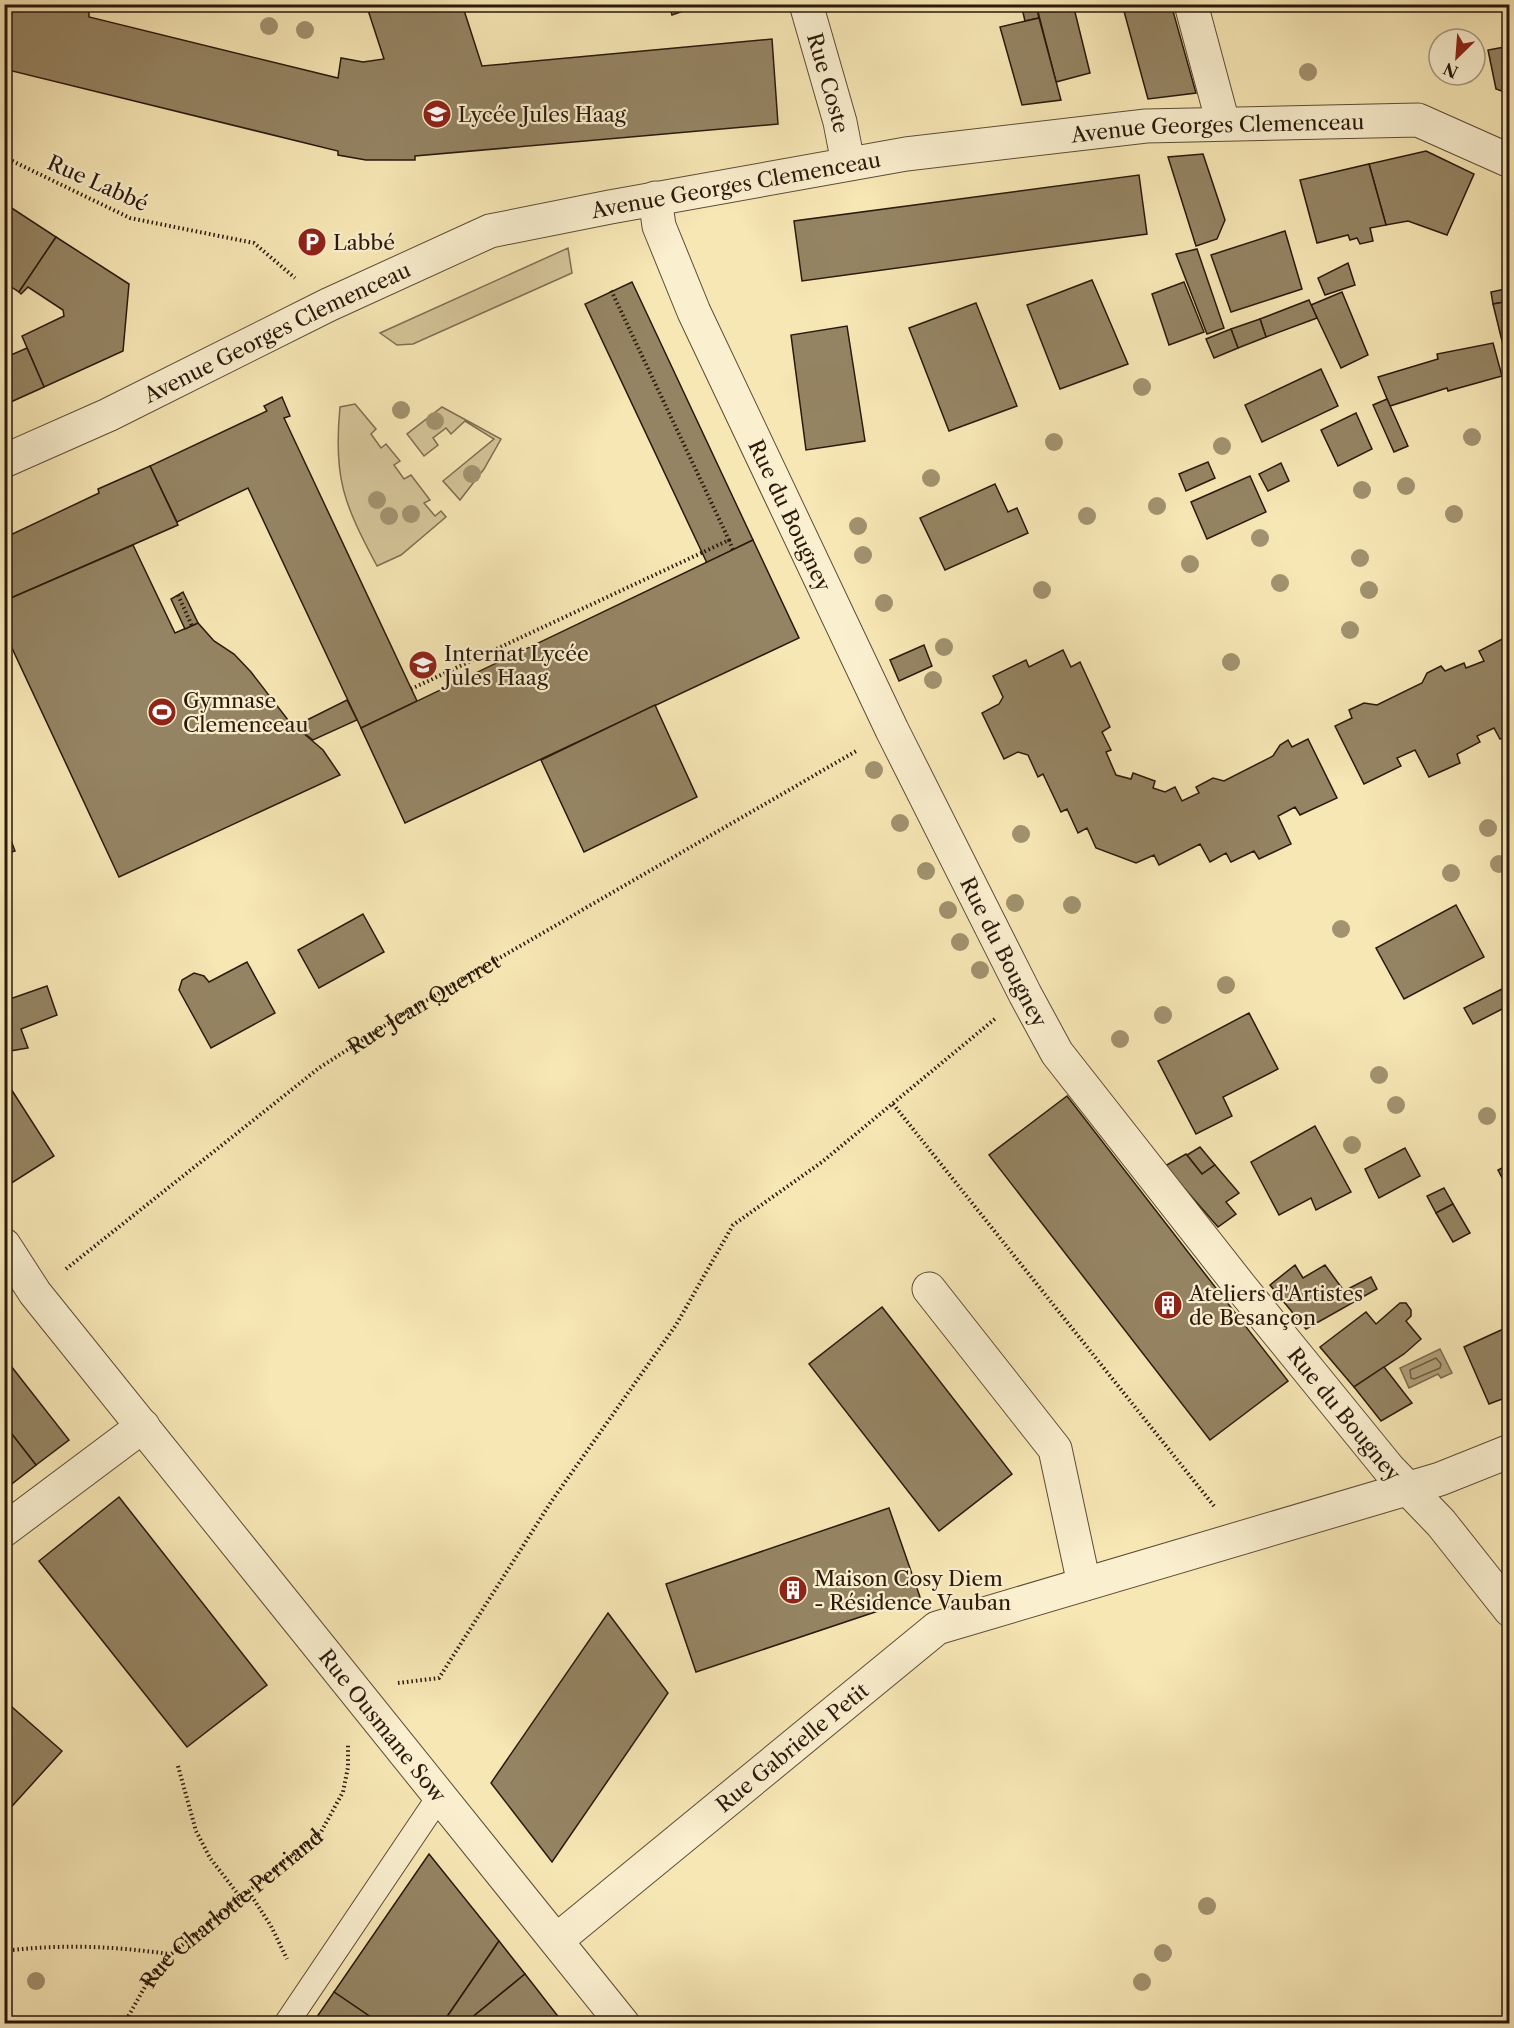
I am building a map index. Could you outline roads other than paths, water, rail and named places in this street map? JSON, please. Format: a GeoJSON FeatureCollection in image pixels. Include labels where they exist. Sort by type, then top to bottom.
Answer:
{"type":"FeatureCollection","features":[{"type":"Feature","properties":{"kind":"street","name":"Rue Coste"},"geometry":{"type":"LineString","coordinates":[[807,4],[840,122],[848,163]]}},
{"type":"Feature","properties":{"kind":"street"},"geometry":{"type":"LineString","coordinates":[[1191,4],[1224,123]]}},
{"type":"Feature","properties":{"kind":"street","name":"Avenue Georges Clemenceau"},"geometry":{"type":"LineString","coordinates":[[4,462],[108,415],[328,305],[490,231],[848,163],[1125,127],[1418,120],[1509,160]]}},
{"type":"Feature","properties":{"kind":"street","name":"Rue du Bougney"},"geometry":{"type":"LineString","coordinates":[[655,198],[659,226],[694,312],[892,730],[1057,1053],[1240,1286],[1406,1488],[1441,1523],[1509,1610]]}},
{"type":"Feature","properties":{"kind":"street","name":"Rue Ousmane Sow"},"geometry":{"type":"LineString","coordinates":[[4,1245],[35,1293],[441,1794],[623,2024]]}},
{"type":"Feature","properties":{"kind":"street"},"geometry":{"type":"LineString","coordinates":[[929,1289],[1055,1449],[1084,1584]]}},
{"type":"Feature","properties":{"kind":"street"},"geometry":{"type":"LineString","coordinates":[[4,1530],[142,1426]]}},
{"type":"Feature","properties":{"kind":"street","name":"Rue Gabrielle Petit"},"geometry":{"type":"LineString","coordinates":[[557,1940],[937,1628],[1440,1479],[1509,1451]]}},
{"type":"Feature","properties":{"kind":"lane"},"geometry":{"type":"LineString","coordinates":[[292,2015],[441,1794]]}},
{"type":"Feature","properties":{"kind":"water"},"geometry":{"type":"Polygon","coordinates":[[[1440,1349],[1452,1373],[1441,1378],[1438,1374],[1409,1388],[1400,1368],[1440,1349]]]}},
{"type":"Feature","properties":{"kind":"place","name":"Lycée Jules Haag"},"geometry":{"type":"Point","coordinates":[437,114]}},
{"type":"Feature","properties":{"kind":"place","name":"Labbé"},"geometry":{"type":"Point","coordinates":[312,242]}},
{"type":"Feature","properties":{"kind":"place","name":"Internat Lycée Jules Haag"},"geometry":{"type":"Point","coordinates":[423,665]}},
{"type":"Feature","properties":{"kind":"place","name":"Gymnase Clemenceau"},"geometry":{"type":"Point","coordinates":[162,712]}},
{"type":"Feature","properties":{"kind":"place","name":"Ateliers d'Artistes de Besançon"},"geometry":{"type":"Point","coordinates":[1168,1305]}},
{"type":"Feature","properties":{"kind":"place","name":"Maison Cosy Diem - Résidence Vauban"},"geometry":{"type":"Point","coordinates":[793,1590]}}]}
